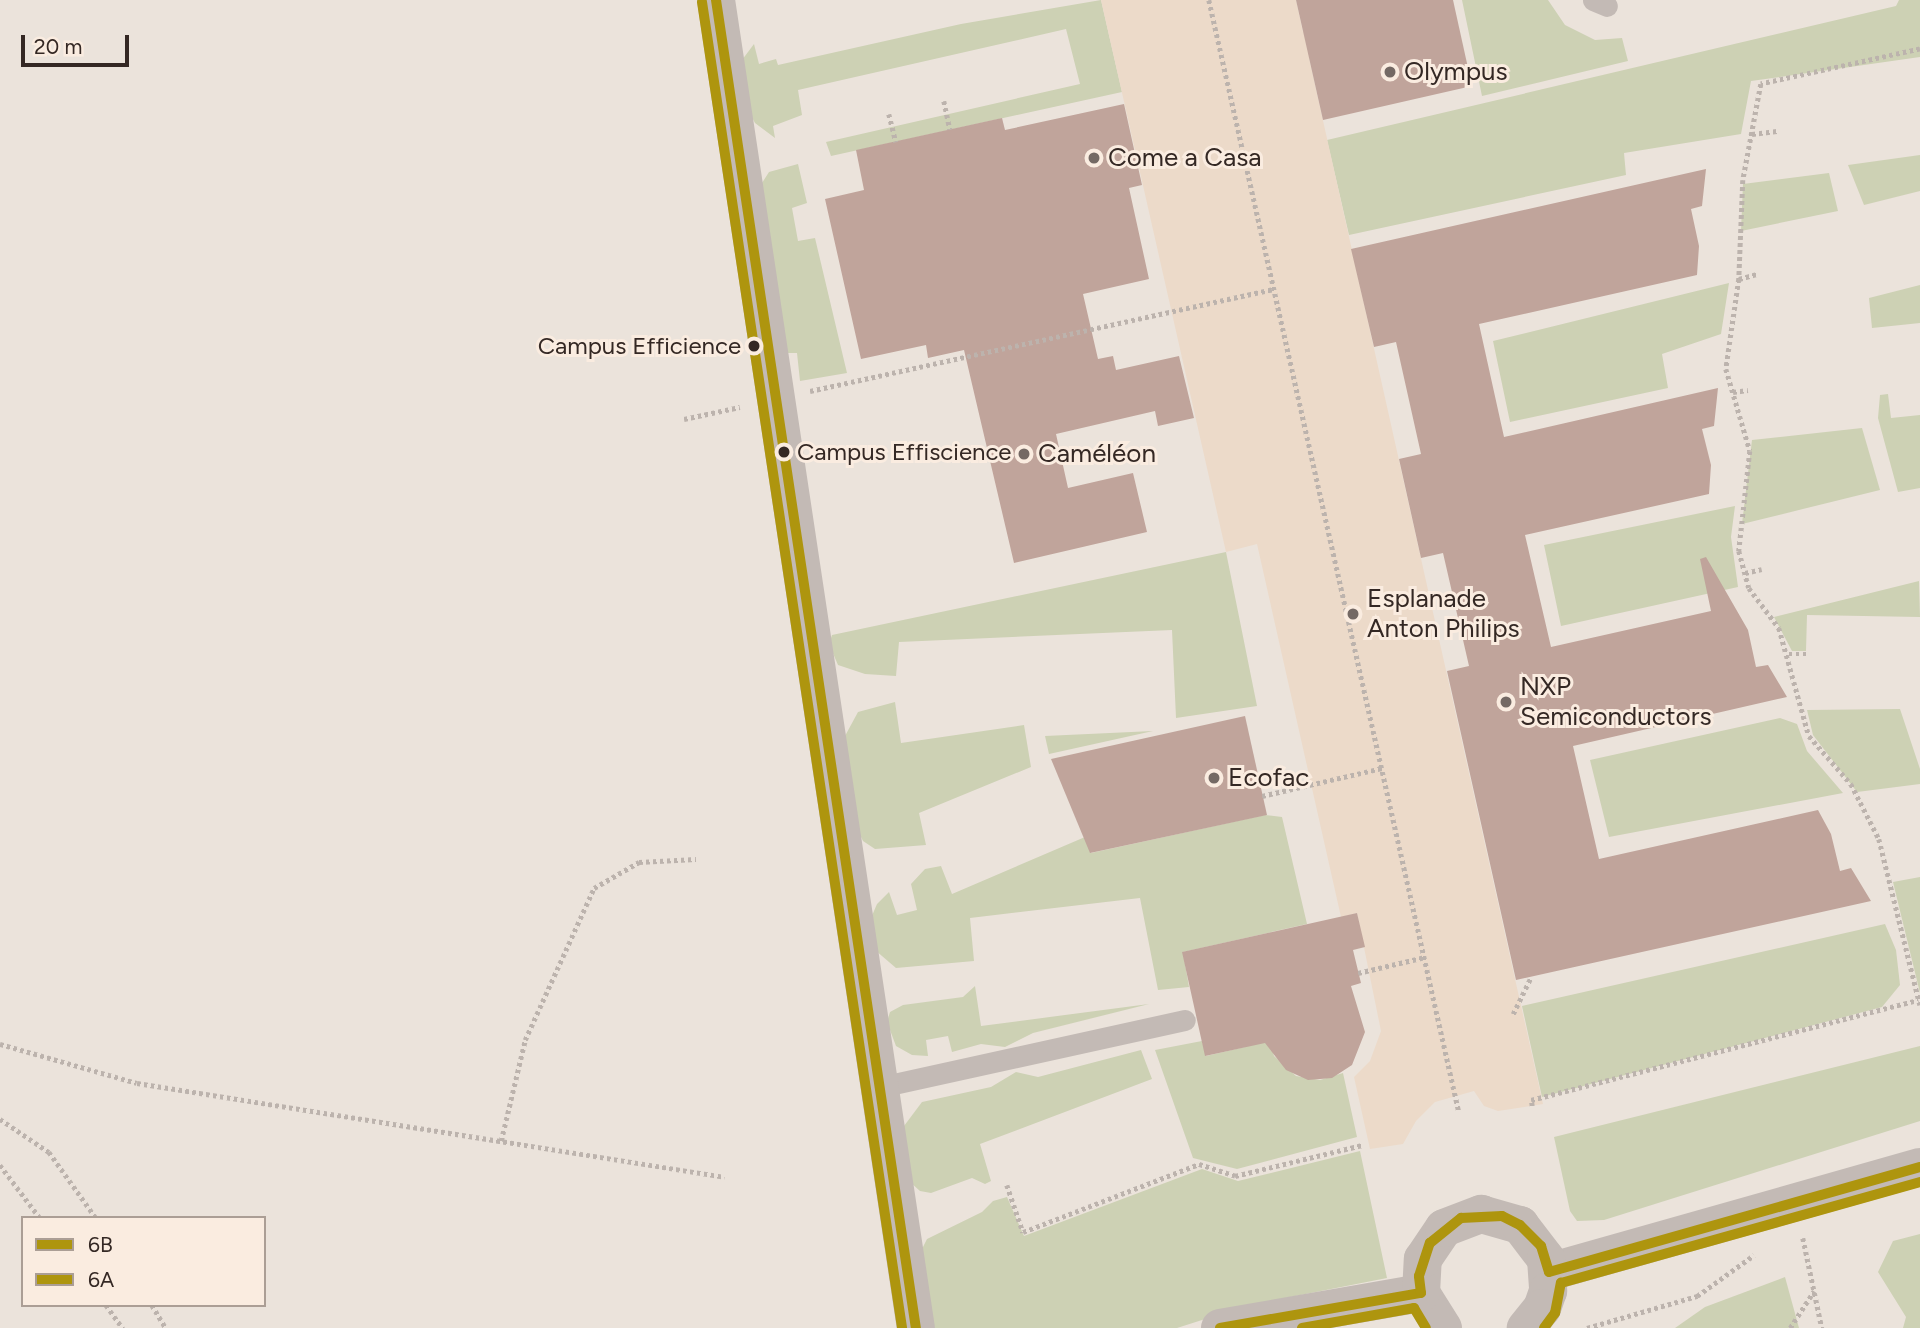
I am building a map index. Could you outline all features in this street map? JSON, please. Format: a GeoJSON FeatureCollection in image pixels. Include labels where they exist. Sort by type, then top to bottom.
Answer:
{"type":"FeatureCollection","features":[{"type":"Feature","properties":{"kind":"street"},"geometry":{"type":"LineString","coordinates":[[716,0],[916,1328]]}},
{"type":"Feature","properties":{"kind":"street"},"geometry":{"type":"LineString","coordinates":[[1549,1272],[1796,1225],[1920,1167]]}},
{"type":"Feature","properties":{"kind":"street"},"geometry":{"type":"LineString","coordinates":[[1443,1328],[1421,1293],[1419,1276],[1430,1243],[1461,1218],[1482,1214],[1502,1216],[1531,1234],[1549,1272],[1542,1308],[1526,1328]]}},
{"type":"Feature","properties":{"kind":"street"},"geometry":{"type":"LineString","coordinates":[[1220,1328],[1421,1293]]}},
{"type":"Feature","properties":{"kind":"lane"},"geometry":{"type":"LineString","coordinates":[[880,1087],[1185,1020]]}},
{"type":"Feature","properties":{"kind":"path"},"geometry":{"type":"LineString","coordinates":[[1209,0],[1459,1112]]}},
{"type":"Feature","properties":{"kind":"path"},"geometry":{"type":"LineString","coordinates":[[1532,1106],[1531,1100],[1919,1002],[1882,838],[1851,784],[1809,736],[1789,654],[1779,628],[1749,588],[1739,551],[1750,451],[1726,369],[1739,279],[1743,180],[1761,84],[1920,50]]}},
{"type":"Feature","properties":{"kind":"path"},"geometry":{"type":"LineString","coordinates":[[944,101],[950,129]]}},
{"type":"Feature","properties":{"kind":"path"},"geometry":{"type":"LineString","coordinates":[[889,114],[895,142]]}},
{"type":"Feature","properties":{"kind":"path"},"geometry":{"type":"LineString","coordinates":[[1752,135],[1777,131]]}},
{"type":"Feature","properties":{"kind":"path"},"geometry":{"type":"LineString","coordinates":[[1739,279],[1756,274]]}},
{"type":"Feature","properties":{"kind":"path"},"geometry":{"type":"LineString","coordinates":[[684,419],[1274,289]]}},
{"type":"Feature","properties":{"kind":"path"},"geometry":{"type":"LineString","coordinates":[[1733,392],[1748,390]]}},
{"type":"Feature","properties":{"kind":"path"},"geometry":{"type":"LineString","coordinates":[[1745,573],[1762,569]]}},
{"type":"Feature","properties":{"kind":"path"},"geometry":{"type":"LineString","coordinates":[[1789,654],[1806,654]]}},
{"type":"Feature","properties":{"kind":"path"},"geometry":{"type":"LineString","coordinates":[[1262,796],[1382,768]]}},
{"type":"Feature","properties":{"kind":"path"},"geometry":{"type":"LineString","coordinates":[[501,1141],[525,1041],[594,888],[639,862],[696,859]]}},
{"type":"Feature","properties":{"kind":"path"},"geometry":{"type":"LineString","coordinates":[[1359,973],[1425,957]]}},
{"type":"Feature","properties":{"kind":"path"},"geometry":{"type":"LineString","coordinates":[[1513,1014],[1530,979]]}},
{"type":"Feature","properties":{"kind":"path"},"geometry":{"type":"LineString","coordinates":[[0,1044],[137,1083],[725,1177]]}},
{"type":"Feature","properties":{"kind":"path"},"geometry":{"type":"LineString","coordinates":[[0,1119],[49,1152],[95,1216]]}},
{"type":"Feature","properties":{"kind":"path"},"geometry":{"type":"LineString","coordinates":[[1007,1185],[1023,1231],[1199,1164],[1235,1176],[1362,1145]]}},
{"type":"Feature","properties":{"kind":"path"},"geometry":{"type":"LineString","coordinates":[[0,1165],[38,1216]]}},
{"type":"Feature","properties":{"kind":"path"},"geometry":{"type":"LineString","coordinates":[[1796,1225],[1822,1328]]}},
{"type":"Feature","properties":{"kind":"path"},"geometry":{"type":"LineString","coordinates":[[1587,1328],[1697,1296],[1759,1252]]}},
{"type":"Feature","properties":{"kind":"path"},"geometry":{"type":"LineString","coordinates":[[1790,1328],[1814,1290]]}},
{"type":"Feature","properties":{"kind":"path"},"geometry":{"type":"LineString","coordinates":[[107,1307],[122,1328]]}},
{"type":"Feature","properties":{"kind":"path"},"geometry":{"type":"LineString","coordinates":[[153,1307],[166,1328]]}},
{"type":"Feature","properties":{"kind":"green space"},"geometry":{"type":"Polygon","coordinates":[[[1101,0],[1122,92],[831,156],[826,142],[1080,84],[1066,29],[798,90],[802,115],[773,126],[775,138],[755,123],[746,106],[742,60],[754,44],[759,64],[776,59],[778,65],[961,24],[1101,0]]]}},
{"type":"Feature","properties":{"kind":"green space"},"geometry":{"type":"Polygon","coordinates":[[[1462,0],[1548,0],[1565,25],[1595,40],[1622,38],[1628,61],[1482,96],[1462,0]]]}},
{"type":"Feature","properties":{"kind":"green space"},"geometry":{"type":"Polygon","coordinates":[[[1899,0],[1920,0],[1920,57],[1751,81],[1741,134],[1624,153],[1626,175],[1349,235],[1327,140],[1896,6],[1899,0]]]}},
{"type":"Feature","properties":{"kind":"green space"},"geometry":{"type":"Polygon","coordinates":[[[1920,155],[1920,191],[1864,205],[1848,165],[1920,155]]]}},
{"type":"Feature","properties":{"kind":"green space"},"geometry":{"type":"Polygon","coordinates":[[[798,164],[807,203],[792,208],[798,241],[815,238],[847,373],[800,381],[797,353],[784,353],[760,186],[769,172],[798,164]]]}},
{"type":"Feature","properties":{"kind":"green space"},"geometry":{"type":"Polygon","coordinates":[[[1829,173],[1838,211],[1741,231],[1743,184],[1829,173]]]}},
{"type":"Feature","properties":{"kind":"green space"},"geometry":{"type":"Polygon","coordinates":[[[1729,283],[1721,334],[1662,354],[1668,388],[1510,422],[1493,341],[1729,283]]]}},
{"type":"Feature","properties":{"kind":"green space"},"geometry":{"type":"Polygon","coordinates":[[[1920,285],[1920,323],[1872,328],[1869,298],[1920,285]]]}},
{"type":"Feature","properties":{"kind":"green space"},"geometry":{"type":"Polygon","coordinates":[[[1888,394],[1891,418],[1920,415],[1920,488],[1898,492],[1878,418],[1880,395],[1888,394]]]}},
{"type":"Feature","properties":{"kind":"green space"},"geometry":{"type":"Polygon","coordinates":[[[1862,428],[1880,490],[1742,524],[1752,440],[1862,428]]]}},
{"type":"Feature","properties":{"kind":"green space"},"geometry":{"type":"Polygon","coordinates":[[[1735,506],[1731,537],[1738,587],[1561,626],[1544,545],[1735,506]]]}},
{"type":"Feature","properties":{"kind":"green space"},"geometry":{"type":"Polygon","coordinates":[[[1226,552],[1257,706],[1176,718],[1172,630],[899,642],[896,676],[865,674],[838,665],[829,644],[832,635],[1226,552]]]}},
{"type":"Feature","properties":{"kind":"green space"},"geometry":{"type":"Polygon","coordinates":[[[1919,581],[1920,617],[1807,615],[1806,651],[1792,651],[1774,617],[1919,581]]]}},
{"type":"Feature","properties":{"kind":"green space"},"geometry":{"type":"Polygon","coordinates":[[[895,702],[901,743],[1024,725],[1031,767],[919,813],[926,845],[875,849],[863,841],[855,825],[845,736],[858,712],[895,702]]]}},
{"type":"Feature","properties":{"kind":"green space"},"geometry":{"type":"Polygon","coordinates":[[[1900,709],[1920,769],[1920,784],[1857,792],[1813,735],[1807,710],[1900,709]]]}},
{"type":"Feature","properties":{"kind":"green space"},"geometry":{"type":"Polygon","coordinates":[[[1780,718],[1797,724],[1807,751],[1843,793],[1609,837],[1590,760],[1780,718]]]}},
{"type":"Feature","properties":{"kind":"green space"},"geometry":{"type":"Polygon","coordinates":[[[1153,731],[1049,754],[1045,736],[1153,731]]]}},
{"type":"Feature","properties":{"kind":"green space"},"geometry":{"type":"Polygon","coordinates":[[[1265,815],[1282,817],[1307,924],[1183,952],[1189,987],[1158,990],[1140,898],[970,918],[974,961],[896,968],[875,950],[871,918],[877,904],[889,892],[897,915],[917,910],[911,884],[925,869],[941,866],[952,894],[1085,837],[1091,853],[1265,815]]]}},
{"type":"Feature","properties":{"kind":"green space"},"geometry":{"type":"Polygon","coordinates":[[[1920,877],[1920,993],[1893,882],[1920,877]]]}},
{"type":"Feature","properties":{"kind":"green space"},"geometry":{"type":"Polygon","coordinates":[[[1885,924],[1896,950],[1900,985],[1882,1007],[1542,1097],[1522,1006],[1885,924]]]}},
{"type":"Feature","properties":{"kind":"green space"},"geometry":{"type":"Polygon","coordinates":[[[975,986],[981,1026],[1149,1004],[1033,1033],[1005,1047],[981,1044],[952,1052],[948,1036],[926,1040],[928,1056],[912,1055],[896,1046],[887,1022],[890,1012],[903,1005],[963,997],[975,986]]]}},
{"type":"Feature","properties":{"kind":"green space"},"geometry":{"type":"Polygon","coordinates":[[[1268,1033],[1274,1056],[1296,1076],[1320,1080],[1343,1073],[1357,1137],[1237,1169],[1193,1158],[1155,1050],[1202,1041],[1206,1056],[1245,1047],[1268,1033]]]}},
{"type":"Feature","properties":{"kind":"green space"},"geometry":{"type":"Polygon","coordinates":[[[1920,1046],[1920,1121],[1604,1220],[1577,1221],[1570,1211],[1554,1137],[1920,1046]]]}},
{"type":"Feature","properties":{"kind":"green space"},"geometry":{"type":"Polygon","coordinates":[[[1141,1050],[1152,1079],[980,1144],[991,1181],[985,1184],[972,1178],[931,1193],[920,1191],[910,1182],[904,1126],[922,1102],[991,1087],[1016,1072],[1038,1077],[1141,1050]]]}},
{"type":"Feature","properties":{"kind":"green space"},"geometry":{"type":"Polygon","coordinates":[[[1360,1151],[1387,1278],[1249,1305],[1177,1328],[929,1328],[921,1251],[927,1239],[982,1212],[993,1201],[1007,1197],[1024,1236],[1202,1169],[1238,1181],[1360,1151]]]}},
{"type":"Feature","properties":{"kind":"green space"},"geometry":{"type":"Polygon","coordinates":[[[1920,1234],[1920,1328],[1903,1328],[1906,1317],[1878,1272],[1893,1241],[1920,1234]]]}},
{"type":"Feature","properties":{"kind":"green space"},"geometry":{"type":"Polygon","coordinates":[[[1785,1277],[1799,1328],[1675,1328],[1705,1307],[1785,1277]]]}},
{"type":"Feature","properties":{"kind":"shaded area","name":"Esplanade Anton Philips"},"geometry":{"type":"Polygon","coordinates":[[[1101,0],[1296,0],[1303,32],[1321,28],[1309,58],[1543,1104],[1498,1111],[1484,1106],[1474,1091],[1435,1102],[1416,1121],[1403,1144],[1370,1149],[1354,1077],[1370,1061],[1381,1031],[1357,913],[1341,917],[1257,544],[1226,552],[1101,0]]]}},
{"type":"Feature","properties":{"kind":"building","name":"Olympus"},"geometry":{"type":"Polygon","coordinates":[[[1296,0],[1453,0],[1472,86],[1323,120],[1296,0]]]}},
{"type":"Feature","properties":{"kind":"building"},"geometry":{"type":"Polygon","coordinates":[[[1124,104],[1142,185],[1129,188],[1149,279],[1083,294],[1098,359],[1113,356],[1116,370],[1179,356],[1194,418],[1158,426],[1155,411],[1056,434],[1068,488],[1133,473],[1147,532],[1014,563],[964,350],[928,358],[926,345],[861,359],[825,199],[864,190],[856,150],[1002,118],[1005,130],[1124,104]]]}},
{"type":"Feature","properties":{"kind":"building"},"geometry":{"type":"Polygon","coordinates":[[[1706,169],[1702,206],[1691,209],[1699,246],[1697,275],[1479,324],[1504,437],[1718,388],[1714,426],[1702,429],[1711,465],[1709,494],[1525,535],[1551,647],[1711,611],[1700,559],[1706,557],[1748,630],[1756,667],[1768,665],[1787,697],[1573,746],[1599,859],[1818,810],[1831,834],[1840,871],[1851,868],[1871,901],[1516,980],[1447,671],[1469,666],[1443,553],[1421,558],[1399,459],[1421,454],[1396,342],[1374,347],[1351,249],[1706,169]]]}},
{"type":"Feature","properties":{"kind":"building"},"geometry":{"type":"Polygon","coordinates":[[[1245,716],[1267,815],[1090,853],[1051,759],[1245,716]]]}},
{"type":"Feature","properties":{"kind":"building"},"geometry":{"type":"Polygon","coordinates":[[[1357,913],[1365,947],[1353,950],[1361,983],[1351,986],[1365,1032],[1352,1065],[1332,1078],[1308,1080],[1286,1070],[1265,1043],[1205,1056],[1182,952],[1357,913]]]}},
{"type":"Feature","properties":{"kind":"transit line","name":"6B"},"geometry":{"type":"LineString","coordinates":[[716,0],[916,1328]]}},
{"type":"Feature","properties":{"kind":"transit line","name":"6A"},"geometry":{"type":"LineString","coordinates":[[702,2],[902,1328]]}},
{"type":"Feature","properties":{"kind":"transit line","name":"6B"},"geometry":{"type":"LineString","coordinates":[[1220,1328],[1421,1293],[1419,1276],[1430,1243],[1461,1218],[1502,1216],[1520,1225],[1541,1246],[1549,1272],[1920,1167]]}},
{"type":"Feature","properties":{"kind":"transit line","name":"6A"},"geometry":{"type":"LineString","coordinates":[[1544,1328],[1555,1313],[1561,1283],[1920,1182]]}},
{"type":"Feature","properties":{"kind":"transit line","name":"6A"},"geometry":{"type":"LineString","coordinates":[[1302,1328],[1414,1308],[1426,1328]]}},
{"type":"Feature","properties":{"kind":"place","name":"Olympus"},"geometry":{"type":"Point","coordinates":[1390,72]}},
{"type":"Feature","properties":{"kind":"place","name":"Come a Casa"},"geometry":{"type":"Point","coordinates":[1094,158]}},
{"type":"Feature","properties":{"kind":"place","name":"Campus Efficience"},"geometry":{"type":"Point","coordinates":[754,346]}},
{"type":"Feature","properties":{"kind":"place","name":"Campus Effiscience"},"geometry":{"type":"Point","coordinates":[784,452]}},
{"type":"Feature","properties":{"kind":"place","name":"Caméléon"},"geometry":{"type":"Point","coordinates":[1024,454]}},
{"type":"Feature","properties":{"kind":"place","name":"Esplanade Anton Philips"},"geometry":{"type":"Point","coordinates":[1353,614]}},
{"type":"Feature","properties":{"kind":"place","name":"NXP Semiconductors"},"geometry":{"type":"Point","coordinates":[1506,702]}},
{"type":"Feature","properties":{"kind":"place","name":"Ecofac"},"geometry":{"type":"Point","coordinates":[1214,778]}}]}
